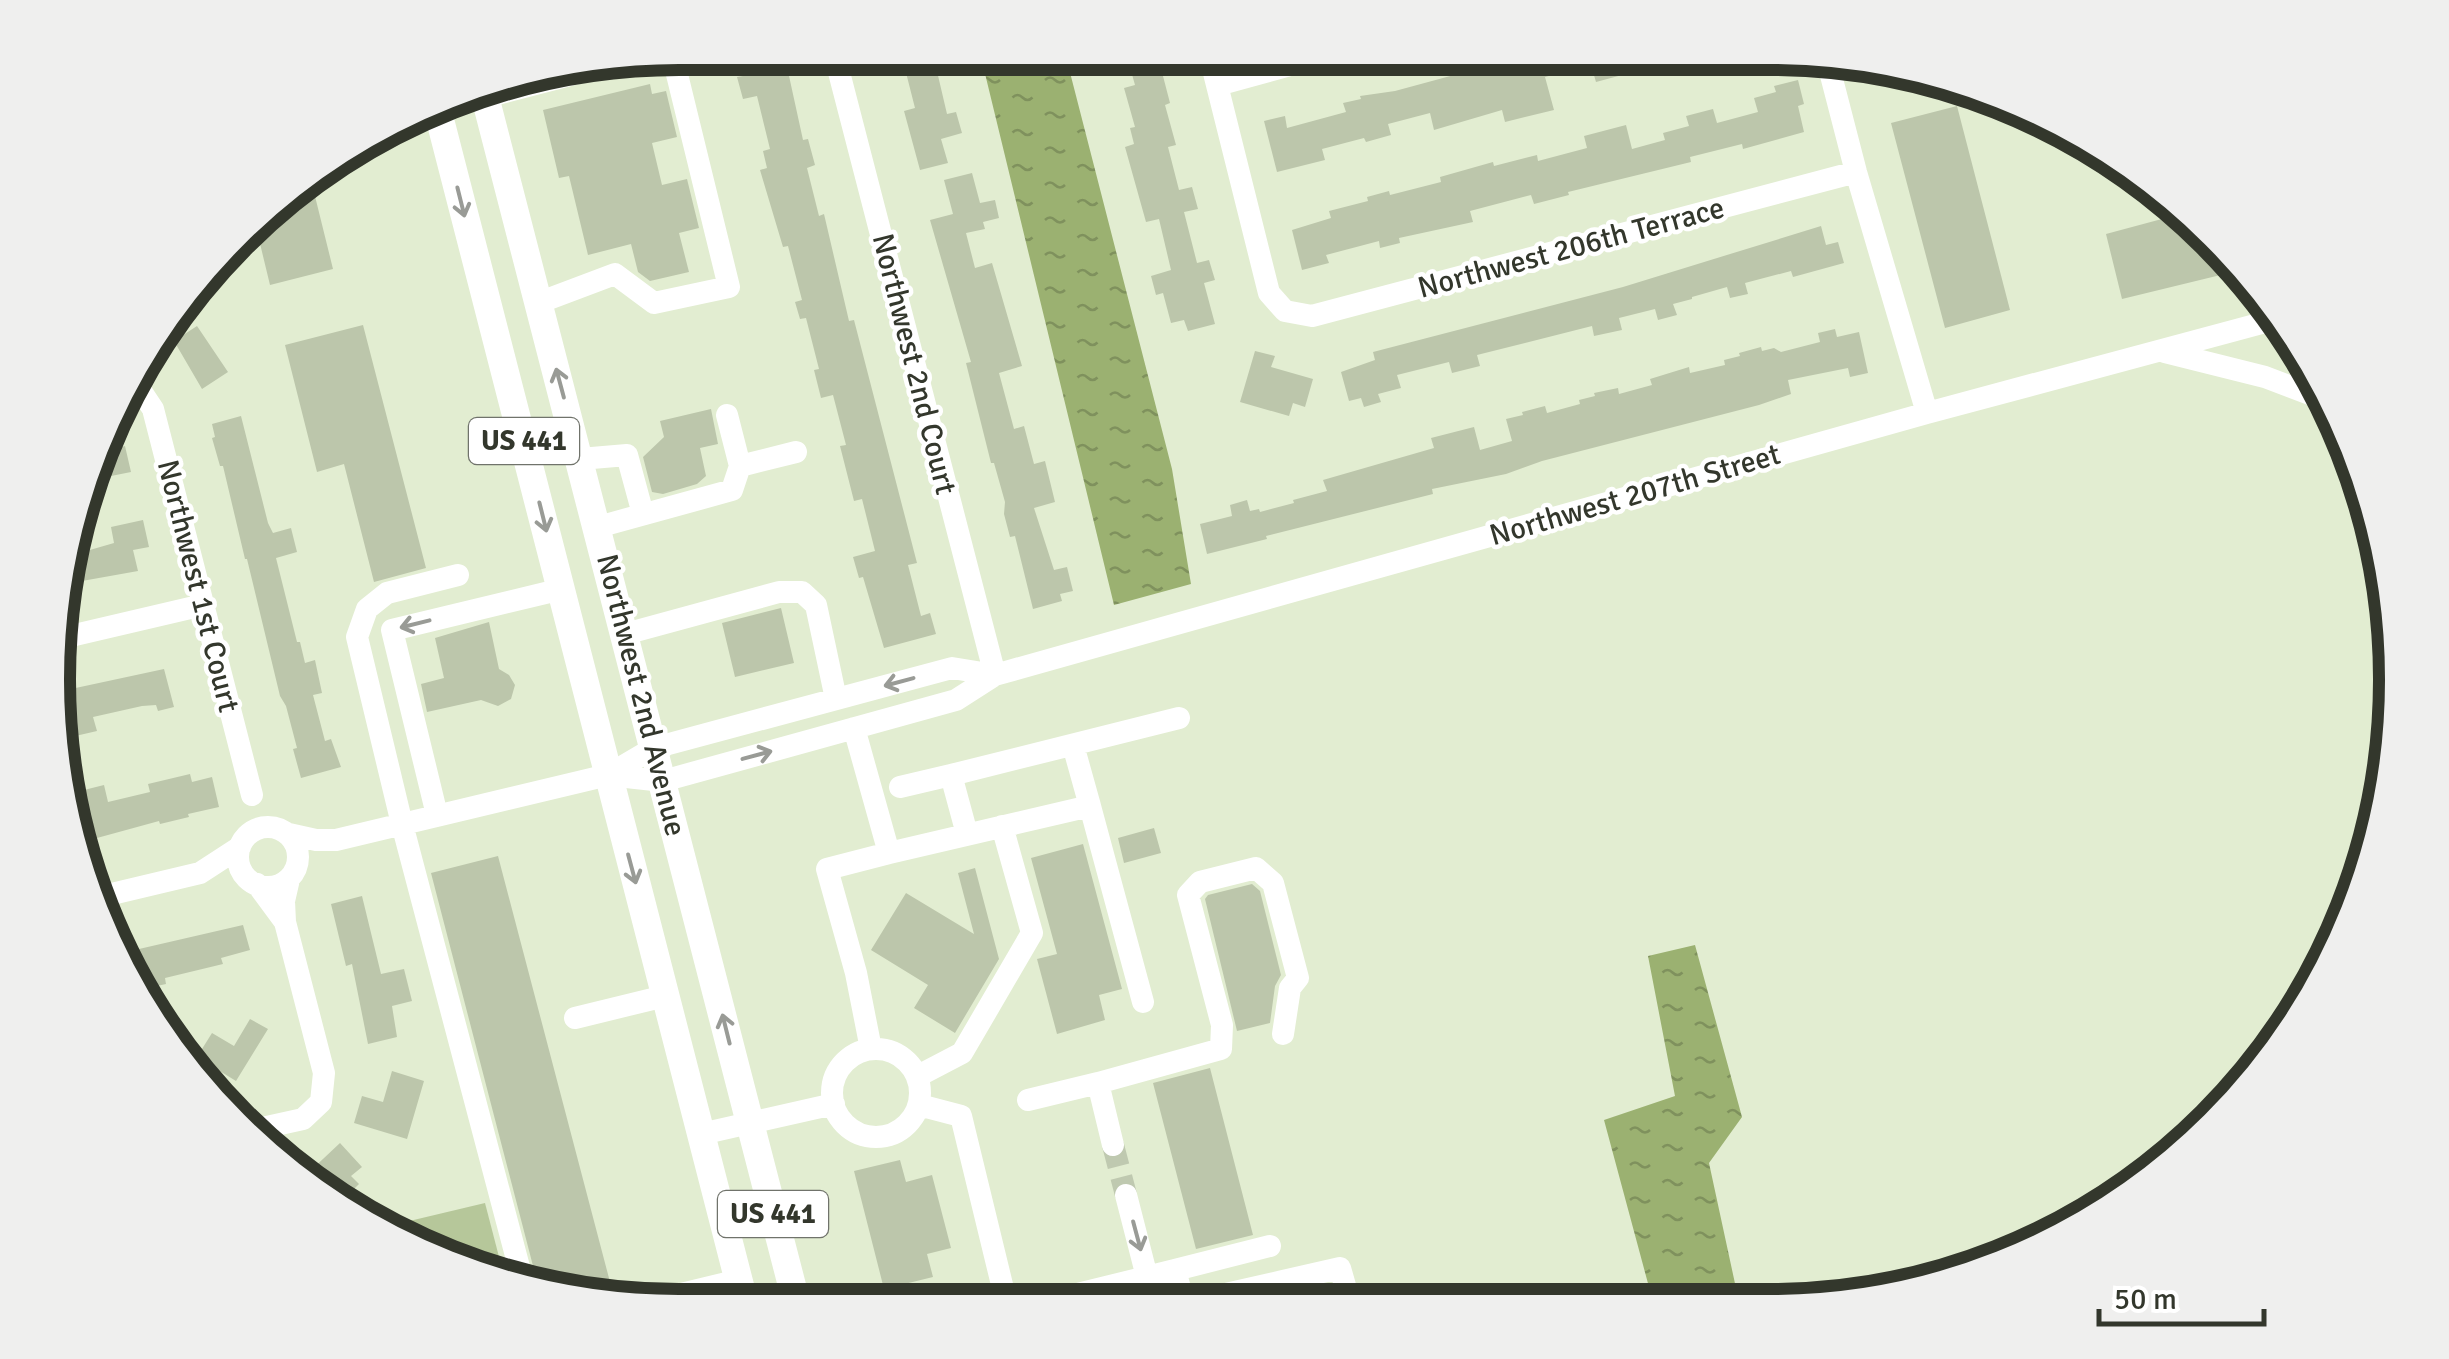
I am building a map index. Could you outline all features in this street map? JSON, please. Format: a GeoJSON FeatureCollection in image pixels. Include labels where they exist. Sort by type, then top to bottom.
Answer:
{"type":"FeatureCollection","features":[{"type":"Feature","properties":{"kind":"main road","name":"Northwest 2nd Avenue"},"geometry":{"type":"LineString","coordinates":[[487,101],[792,1289]]}},
{"type":"Feature","properties":{"kind":"main road","name":"Northwest 2nd Avenue"},"geometry":{"type":"LineString","coordinates":[[439,119],[741,1289]]}},
{"type":"Feature","properties":{"kind":"street"},"geometry":{"type":"LineString","coordinates":[[538,303],[615,274],[654,303],[729,287],[676,70]]}},
{"type":"Feature","properties":{"kind":"street","name":"Northwest 2nd Court"},"geometry":{"type":"LineString","coordinates":[[838,70],[994,674]]}},
{"type":"Feature","properties":{"kind":"street"},"geometry":{"type":"LineString","coordinates":[[1214,70],[1218,86],[1274,70]]}},
{"type":"Feature","properties":{"kind":"street"},"geometry":{"type":"LineString","coordinates":[[1830,73],[1927,413]]}},
{"type":"Feature","properties":{"kind":"street","name":"Northwest 206th Terrace"},"geometry":{"type":"LineString","coordinates":[[1218,86],[1269,293],[1286,311],[1312,316],[1856,172]]}},
{"type":"Feature","properties":{"kind":"street","name":"Northwest 207th Street"},"geometry":{"type":"LineString","coordinates":[[608,775],[663,780],[854,728],[956,700],[994,674],[2264,323]]}},
{"type":"Feature","properties":{"kind":"street"},"geometry":{"type":"LineString","coordinates":[[2161,352],[2265,378],[2307,393]]}},
{"type":"Feature","properties":{"kind":"street","name":"Northwest 1st Court"},"geometry":{"type":"LineString","coordinates":[[142,393],[153,410],[252,795],[261,810],[285,832]]}},
{"type":"Feature","properties":{"kind":"street"},"geometry":{"type":"LineString","coordinates":[[598,527],[732,490],[740,466],[726,414]]}},
{"type":"Feature","properties":{"kind":"street"},"geometry":{"type":"LineString","coordinates":[[740,466],[796,452]]}},
{"type":"Feature","properties":{"kind":"street"},"geometry":{"type":"LineString","coordinates":[[580,458],[627,455],[644,514]]}},
{"type":"Feature","properties":{"kind":"street"},"geometry":{"type":"LineString","coordinates":[[458,575],[387,593],[367,608],[357,637],[519,1267]]}},
{"type":"Feature","properties":{"kind":"street"},"geometry":{"type":"LineString","coordinates":[[437,816],[392,630],[562,589]]}},
{"type":"Feature","properties":{"kind":"street"},"geometry":{"type":"LineString","coordinates":[[626,634],[779,592],[802,592],[816,606],[836,699]]}},
{"type":"Feature","properties":{"kind":"street"},"geometry":{"type":"LineString","coordinates":[[71,636],[203,605]]}},
{"type":"Feature","properties":{"kind":"street","name":"Northwest 207th Street"},"geometry":{"type":"LineString","coordinates":[[285,832],[316,840],[336,840],[608,775],[654,748],[952,668],[994,674]]}},
{"type":"Feature","properties":{"kind":"street"},"geometry":{"type":"LineString","coordinates":[[900,787],[1179,718]]}},
{"type":"Feature","properties":{"kind":"street"},"geometry":{"type":"LineString","coordinates":[[854,728],[889,853]]}},
{"type":"Feature","properties":{"kind":"street"},"geometry":{"type":"LineString","coordinates":[[1074,745],[1143,1002]]}},
{"type":"Feature","properties":{"kind":"street"},"geometry":{"type":"LineString","coordinates":[[952,775],[966,834]]}},
{"type":"Feature","properties":{"kind":"street","name":"Northwest 1st Court"},"geometry":{"type":"LineString","coordinates":[[242,842],[252,795]]}},
{"type":"Feature","properties":{"kind":"street"},"geometry":{"type":"LineString","coordinates":[[871,1049],[856,973],[827,868],[1090,806]]}},
{"type":"Feature","properties":{"kind":"street"},"geometry":{"type":"LineString","coordinates":[[918,1076],[962,1054],[1032,933],[1002,826]]}},
{"type":"Feature","properties":{"kind":"street"},"geometry":{"type":"LineString","coordinates":[[109,894],[200,872],[261,827],[285,832],[298,852],[284,901],[285,922],[324,1072],[321,1102],[303,1119],[267,1127]]}},
{"type":"Feature","properties":{"kind":"street","name":"Northwest 207th Street"},"geometry":{"type":"LineString","coordinates":[[292,875],[307,858],[336,840]]}},
{"type":"Feature","properties":{"kind":"street"},"geometry":{"type":"LineString","coordinates":[[242,842],[239,866],[285,922]]}},
{"type":"Feature","properties":{"kind":"street"},"geometry":{"type":"LineString","coordinates":[[1028,1100],[1221,1049],[1222,1026],[1188,895],[1200,882],[1256,868],[1273,882],[1298,978],[1290,988],[1283,1034]]}},
{"type":"Feature","properties":{"kind":"street"},"geometry":{"type":"LineString","coordinates":[[200,872],[270,887],[292,875]]}},
{"type":"Feature","properties":{"kind":"street"},"geometry":{"type":"LineString","coordinates":[[575,1018],[666,996]]}},
{"type":"Feature","properties":{"kind":"street"},"geometry":{"type":"LineString","coordinates":[[871,1049],[899,1054],[918,1076],[920,1104],[913,1118],[889,1136],[858,1134],[846,1126],[834,1104],[832,1085],[837,1072],[846,1060],[871,1049]]}},
{"type":"Feature","properties":{"kind":"street"},"geometry":{"type":"LineString","coordinates":[[1098,1083],[1113,1145]]}},
{"type":"Feature","properties":{"kind":"street"},"geometry":{"type":"LineString","coordinates":[[702,1134],[834,1104]]}},
{"type":"Feature","properties":{"kind":"street"},"geometry":{"type":"LineString","coordinates":[[920,1104],[960,1116],[1002,1289]]}},
{"type":"Feature","properties":{"kind":"street"},"geometry":{"type":"LineString","coordinates":[[1126,1195],[1148,1277]]}},
{"type":"Feature","properties":{"kind":"street"},"geometry":{"type":"LineString","coordinates":[[1097,1289],[1270,1246]]}},
{"type":"Feature","properties":{"kind":"street"},"geometry":{"type":"LineString","coordinates":[[1250,1289],[1340,1268],[1346,1289]]}},
{"type":"Feature","properties":{"kind":"street"},"geometry":{"type":"LineString","coordinates":[[1175,1270],[1181,1289]]}},
{"type":"Feature","properties":{"kind":"shaded area"},"geometry":{"type":"Polygon","coordinates":[[[485,1203],[500,1262],[446,1243],[403,1222],[485,1203]]]}},
{"type":"Feature","properties":{"kind":"water"},"geometry":{"type":"Polygon","coordinates":[[[984,70],[1069,70],[1172,469],[1191,584],[1114,605],[984,70]]]}},
{"type":"Feature","properties":{"kind":"water"},"geometry":{"type":"Polygon","coordinates":[[[1695,945],[1742,1117],[1709,1163],[1736,1289],[1650,1289],[1604,1120],[1675,1096],[1648,956],[1695,945]]]}},
{"type":"Feature","properties":{"kind":"building"},"geometry":{"type":"Polygon","coordinates":[[[742,70],[788,70],[803,140],[808,139],[815,165],[807,168],[819,216],[824,214],[849,321],[854,320],[917,563],[908,565],[921,616],[930,613],[936,634],[884,648],[863,577],[859,578],[853,557],[875,551],[862,499],[854,501],[840,446],[846,445],[833,395],[821,398],[814,370],[819,369],[806,318],[800,319],[795,302],[802,300],[788,246],[783,247],[760,170],[767,168],[763,151],[770,149],[757,96],[743,99],[737,77],[743,76],[742,70]]]}},
{"type":"Feature","properties":{"kind":"building"},"geometry":{"type":"Polygon","coordinates":[[[905,70],[937,70],[947,114],[956,112],[962,133],[941,139],[948,163],[920,170],[904,111],[915,108],[905,70]]]}},
{"type":"Feature","properties":{"kind":"building"},"geometry":{"type":"Polygon","coordinates":[[[1131,70],[1161,70],[1170,103],[1165,105],[1176,145],[1168,147],[1179,190],[1192,187],[1198,209],[1184,212],[1197,263],[1209,260],[1215,280],[1204,283],[1215,324],[1188,331],[1184,320],[1171,323],[1163,293],[1156,295],[1151,276],[1171,270],[1159,219],[1146,222],[1125,147],[1134,144],[1130,128],[1135,127],[1124,88],[1135,85],[1131,70]]]}},
{"type":"Feature","properties":{"kind":"building"},"geometry":{"type":"Polygon","coordinates":[[[1452,70],[1572,70],[1545,77],[1554,110],[1505,122],[1502,110],[1434,130],[1430,113],[1388,124],[1391,135],[1322,149],[1325,160],[1277,172],[1264,121],[1285,116],[1287,128],[1346,112],[1343,103],[1361,99],[1360,96],[1454,75],[1452,70]]]}},
{"type":"Feature","properties":{"kind":"building"},"geometry":{"type":"Polygon","coordinates":[[[1592,70],[1641,70],[1596,82],[1592,70]]]}},
{"type":"Feature","properties":{"kind":"building"},"geometry":{"type":"Polygon","coordinates":[[[1798,80],[1804,104],[1798,106],[1804,132],[1743,149],[1742,144],[1690,157],[1691,162],[1534,204],[1531,195],[1470,211],[1473,222],[1399,238],[1400,243],[1380,248],[1379,241],[1326,255],[1329,263],[1302,270],[1292,230],[1331,218],[1329,211],[1389,191],[1390,195],[1441,182],[1440,177],[1493,162],[1494,166],[1537,155],[1538,161],[1587,148],[1584,136],[1626,125],[1632,149],[1665,140],[1663,133],[1689,126],[1686,116],[1713,109],[1717,123],[1758,112],[1754,98],[1776,92],[1774,86],[1798,80]]]}},
{"type":"Feature","properties":{"kind":"building"},"geometry":{"type":"Polygon","coordinates":[[[650,84],[652,94],[666,91],[677,137],[652,143],[662,185],[687,179],[699,228],[679,233],[689,272],[650,281],[638,272],[631,244],[588,255],[569,176],[559,178],[543,110],[650,84]]]}},
{"type":"Feature","properties":{"kind":"building"},"geometry":{"type":"Polygon","coordinates":[[[1957,106],[2010,310],[1945,328],[1891,123],[1957,106]]]}},
{"type":"Feature","properties":{"kind":"building"},"geometry":{"type":"Polygon","coordinates":[[[972,173],[980,203],[995,200],[999,218],[983,222],[985,229],[966,233],[975,268],[992,263],[1022,366],[999,373],[1014,429],[1024,426],[1034,464],[1045,461],[1055,502],[1034,508],[1054,570],[1067,567],[1073,591],[1060,594],[1062,601],[1033,609],[1015,536],[1010,537],[1005,502],[966,363],[971,362],[930,220],[953,214],[944,180],[972,173]]]}},
{"type":"Feature","properties":{"kind":"building"},"geometry":{"type":"Polygon","coordinates":[[[314,192],[333,269],[270,285],[259,239],[314,192]]]}},
{"type":"Feature","properties":{"kind":"building"},"geometry":{"type":"Polygon","coordinates":[[[2167,218],[2224,274],[2122,299],[2106,234],[2167,218]]]}},
{"type":"Feature","properties":{"kind":"building"},"geometry":{"type":"Polygon","coordinates":[[[1821,226],[1826,245],[1838,242],[1844,263],[1793,277],[1791,271],[1745,283],[1748,294],[1730,298],[1727,287],[1692,297],[1673,304],[1677,315],[1658,320],[1655,309],[1619,318],[1622,330],[1594,336],[1592,326],[1477,355],[1480,366],[1452,373],[1449,362],[1397,375],[1401,388],[1378,394],[1381,402],[1364,407],[1361,398],[1349,401],[1341,372],[1375,360],[1373,352],[1623,287],[1821,226]]]}},
{"type":"Feature","properties":{"kind":"building"},"geometry":{"type":"Polygon","coordinates":[[[363,325],[426,568],[374,582],[344,464],[317,472],[285,345],[363,325]]]}},
{"type":"Feature","properties":{"kind":"building"},"geometry":{"type":"Polygon","coordinates":[[[197,326],[228,372],[202,389],[174,341],[197,326]]]}},
{"type":"Feature","properties":{"kind":"building"},"geometry":{"type":"Polygon","coordinates":[[[1835,329],[1837,337],[1859,332],[1868,373],[1850,377],[1848,368],[1788,380],[1791,394],[1759,405],[1542,461],[1506,474],[1432,489],[1433,494],[1207,554],[1200,524],[1232,516],[1230,505],[1247,500],[1250,511],[1260,512],[1294,503],[1293,500],[1327,491],[1323,480],[1434,448],[1431,438],[1474,427],[1480,450],[1512,441],[1506,419],[1523,415],[1522,412],[1545,406],[1547,413],[1580,404],[1579,400],[1595,396],[1594,393],[1618,388],[1619,394],[1652,385],[1650,379],[1689,367],[1690,373],[1725,365],[1724,360],[1761,347],[1762,351],[1774,348],[1781,352],[1820,342],[1818,333],[1835,329]]]}},
{"type":"Feature","properties":{"kind":"building"},"geometry":{"type":"Polygon","coordinates":[[[1255,351],[1275,356],[1271,367],[1313,379],[1305,407],[1293,403],[1289,416],[1240,402],[1255,351]]]}},
{"type":"Feature","properties":{"kind":"building"},"geometry":{"type":"Polygon","coordinates":[[[711,409],[718,444],[700,448],[706,476],[697,484],[663,494],[652,492],[643,457],[664,437],[660,421],[711,409]]]}},
{"type":"Feature","properties":{"kind":"building"},"geometry":{"type":"Polygon","coordinates":[[[241,416],[268,523],[273,533],[291,528],[297,552],[276,558],[305,663],[315,660],[322,693],[313,695],[325,741],[331,739],[341,767],[301,778],[293,749],[297,748],[280,696],[223,466],[212,438],[212,424],[241,416]]]}},
{"type":"Feature","properties":{"kind":"building"},"geometry":{"type":"Polygon","coordinates":[[[125,446],[131,472],[104,477],[115,449],[125,446]]]}},
{"type":"Feature","properties":{"kind":"building"},"geometry":{"type":"Polygon","coordinates":[[[143,520],[149,547],[133,550],[138,571],[82,581],[84,552],[114,543],[111,527],[143,520]]]}},
{"type":"Feature","properties":{"kind":"building"},"geometry":{"type":"Polygon","coordinates":[[[781,608],[794,663],[735,677],[722,623],[781,608]]]}},
{"type":"Feature","properties":{"kind":"building"},"geometry":{"type":"Polygon","coordinates":[[[489,622],[499,669],[515,685],[511,699],[498,706],[481,700],[427,712],[421,684],[444,678],[435,638],[489,622]]]}},
{"type":"Feature","properties":{"kind":"building"},"geometry":{"type":"Polygon","coordinates":[[[164,669],[174,707],[158,711],[156,705],[142,706],[93,717],[97,731],[73,737],[70,689],[164,669]]]}},
{"type":"Feature","properties":{"kind":"building"},"geometry":{"type":"Polygon","coordinates":[[[190,774],[192,782],[212,777],[219,807],[92,839],[81,791],[104,785],[108,802],[150,792],[148,784],[190,774]]]}},
{"type":"Feature","properties":{"kind":"building"},"geometry":{"type":"Polygon","coordinates":[[[1154,828],[1161,853],[1124,863],[1118,838],[1154,828]]]}},
{"type":"Feature","properties":{"kind":"building"},"geometry":{"type":"Polygon","coordinates":[[[1083,844],[1122,989],[1099,995],[1105,1020],[1057,1034],[1037,959],[1057,954],[1031,858],[1083,844]]]}},
{"type":"Feature","properties":{"kind":"building"},"geometry":{"type":"Polygon","coordinates":[[[498,856],[611,1285],[534,1271],[431,873],[498,856]]]}},
{"type":"Feature","properties":{"kind":"building"},"geometry":{"type":"Polygon","coordinates":[[[975,868],[999,959],[955,1033],[914,1008],[928,985],[871,950],[906,893],[974,934],[958,873],[975,868]]]}},
{"type":"Feature","properties":{"kind":"building"},"geometry":{"type":"Polygon","coordinates":[[[1252,884],[1260,891],[1281,975],[1275,986],[1270,1023],[1237,1031],[1205,899],[1252,884]]]}},
{"type":"Feature","properties":{"kind":"building"},"geometry":{"type":"Polygon","coordinates":[[[362,896],[381,974],[404,969],[412,1001],[392,1006],[397,1037],[368,1044],[352,964],[346,966],[331,904],[362,896]]]}},
{"type":"Feature","properties":{"kind":"building"},"geometry":{"type":"Polygon","coordinates":[[[243,925],[250,950],[221,958],[223,964],[165,978],[166,984],[154,987],[136,955],[140,954],[139,949],[243,925]]]}},
{"type":"Feature","properties":{"kind":"building"},"geometry":{"type":"Polygon","coordinates":[[[250,1019],[268,1029],[236,1081],[199,1054],[212,1033],[234,1046],[250,1019]]]}},
{"type":"Feature","properties":{"kind":"building"},"geometry":{"type":"Polygon","coordinates":[[[1210,1068],[1253,1235],[1196,1249],[1153,1083],[1210,1068]]]}},
{"type":"Feature","properties":{"kind":"building"},"geometry":{"type":"Polygon","coordinates":[[[392,1071],[424,1081],[407,1139],[354,1123],[362,1096],[383,1102],[392,1071]]]}},
{"type":"Feature","properties":{"kind":"building"},"geometry":{"type":"Polygon","coordinates":[[[340,1143],[362,1167],[351,1176],[359,1184],[351,1192],[314,1167],[340,1143]]]}},
{"type":"Feature","properties":{"kind":"building"},"geometry":{"type":"Polygon","coordinates":[[[900,1160],[906,1182],[932,1175],[951,1248],[927,1254],[933,1277],[884,1289],[854,1171],[900,1160]]]}},
{"type":"Feature","properties":{"kind":"tunnel"},"geometry":{"type":"LineString","coordinates":[[1113,1145],[1126,1195]]}}]}
